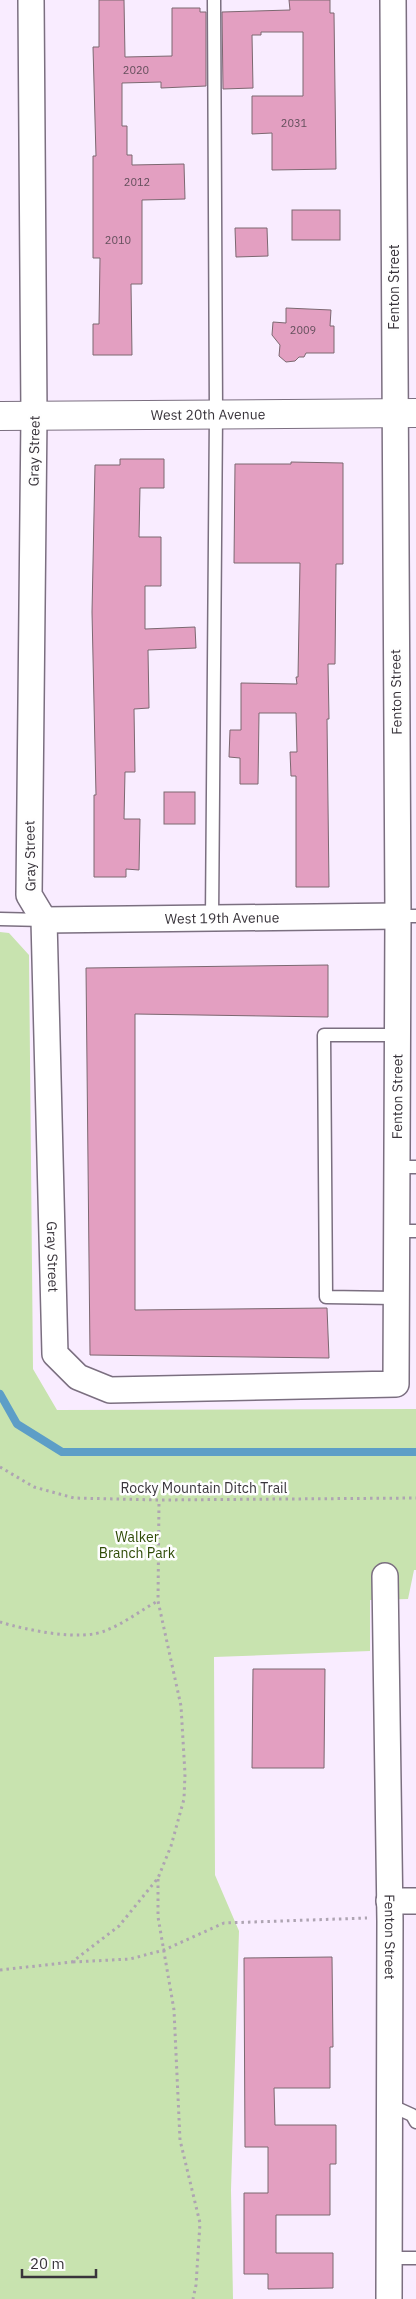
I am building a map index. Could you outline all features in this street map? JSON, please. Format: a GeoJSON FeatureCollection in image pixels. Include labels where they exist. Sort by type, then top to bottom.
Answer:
{"type":"FeatureCollection","features":[{"type":"Feature","properties":{"kind":"street","name":"Gray Street"},"geometry":{"type":"LineString","coordinates":[[31,0],[34,415],[29,895],[44,920],[54,1354],[78,1377],[110,1390],[396,1384]]}},
{"type":"Feature","properties":{"kind":"street","name":"Fenton Street"},"geometry":{"type":"LineString","coordinates":[[393,0],[405,413],[407,916],[398,1035],[407,1167],[406,1231],[396,1298],[396,1384]]}},
{"type":"Feature","properties":{"kind":"street","name":"West 20th Avenue"},"geometry":{"type":"LineString","coordinates":[[0,416],[405,413]]}},
{"type":"Feature","properties":{"kind":"street","name":"West 19th Avenue"},"geometry":{"type":"LineString","coordinates":[[44,920],[407,916]]}},
{"type":"Feature","properties":{"kind":"street","name":"Fenton Street"},"geometry":{"type":"LineString","coordinates":[[385,1576],[389,1901],[389,2299]]}},
{"type":"Feature","properties":{"kind":"street"},"geometry":{"type":"LineString","coordinates":[[389,1901],[416,1901]]}},
{"type":"Feature","properties":{"kind":"lane"},"geometry":{"type":"LineString","coordinates":[[212,918],[216,413],[214,0]]}},
{"type":"Feature","properties":{"kind":"lane"},"geometry":{"type":"LineString","coordinates":[[0,919],[44,920]]}},
{"type":"Feature","properties":{"kind":"lane"},"geometry":{"type":"LineString","coordinates":[[396,1298],[326,1297],[324,1035],[398,1035]]}},
{"type":"Feature","properties":{"kind":"lane"},"geometry":{"type":"LineString","coordinates":[[390,2105],[412,2115],[416,2122]]}},
{"type":"Feature","properties":{"kind":"lane"},"geometry":{"type":"LineString","coordinates":[[389,2258],[416,2258]]}},
{"type":"Feature","properties":{"kind":"path","name":"Rocky Mountain Ditch Trail"},"geometry":{"type":"LineString","coordinates":[[0,1466],[34,1487],[74,1498],[159,1500],[416,1498]]}},
{"type":"Feature","properties":{"kind":"path"},"geometry":{"type":"LineString","coordinates":[[72,1962],[119,1926],[158,1878],[178,1825],[184,1799],[185,1774],[181,1706],[158,1601],[159,1500]]}},
{"type":"Feature","properties":{"kind":"path"},"geometry":{"type":"LineString","coordinates":[[0,1622],[26,1629],[93,1635],[108,1630],[158,1601]]}},
{"type":"Feature","properties":{"kind":"path"},"geometry":{"type":"LineString","coordinates":[[158,1878],[158,1917],[174,2010],[180,2140],[200,2223],[196,2286],[193,2299]]}},
{"type":"Feature","properties":{"kind":"path"},"geometry":{"type":"LineString","coordinates":[[0,1970],[72,1962],[130,1959],[164,1950],[224,1923],[366,1919]]}},
{"type":"Feature","properties":{"kind":"green space","name":"Walker Branch Park"},"geometry":{"type":"Polygon","coordinates":[[[0,932],[9,933],[29,955],[33,1369],[57,1410],[416,1409],[416,1570],[414,1570],[408,1599],[370,1600],[370,1651],[214,1657],[215,1875],[239,1931],[231,2190],[233,2299],[0,2299],[0,932]]]}},
{"type":"Feature","properties":{"kind":"building"},"geometry":{"type":"Polygon","coordinates":[[[99,0],[124,0],[125,57],[172,56],[172,8],[200,8],[200,12],[206,12],[206,86],[161,88],[161,82],[122,83],[122,126],[127,126],[127,155],[132,155],[132,165],[184,164],[185,199],[142,200],[142,284],[131,284],[132,355],[93,355],[93,324],[99,324],[100,258],[93,258],[93,156],[96,156],[93,47],[99,47],[99,0]]]}},
{"type":"Feature","properties":{"kind":"building"},"geometry":{"type":"Polygon","coordinates":[[[289,0],[330,0],[330,13],[334,13],[336,169],[272,170],[272,133],[252,134],[252,96],[303,96],[303,32],[261,32],[261,35],[252,35],[253,88],[223,89],[222,12],[290,10],[289,0]]]}},
{"type":"Feature","properties":{"kind":"building"},"geometry":{"type":"Polygon","coordinates":[[[292,210],[340,210],[340,240],[292,240],[292,210]]]}},
{"type":"Feature","properties":{"kind":"building"},"geometry":{"type":"Polygon","coordinates":[[[235,228],[267,228],[268,256],[236,257],[235,228]]]}},
{"type":"Feature","properties":{"kind":"building"},"geometry":{"type":"Polygon","coordinates":[[[286,308],[331,310],[330,326],[334,326],[334,353],[306,353],[304,357],[286,362],[279,356],[280,345],[272,335],[273,322],[286,323],[286,308]]]}},
{"type":"Feature","properties":{"kind":"building"},"geometry":{"type":"Polygon","coordinates":[[[120,459],[164,459],[164,488],[140,488],[139,537],[161,537],[161,586],[145,586],[145,629],[195,627],[196,648],[148,650],[149,708],[134,709],[135,772],[125,772],[124,819],[140,819],[139,870],[126,869],[126,877],[94,877],[94,795],[96,795],[92,612],[95,465],[120,465],[120,459]]]}},
{"type":"Feature","properties":{"kind":"building"},"geometry":{"type":"Polygon","coordinates":[[[291,462],[343,463],[343,564],[336,564],[335,664],[328,664],[329,887],[296,887],[296,776],[291,776],[290,752],[297,752],[296,713],[259,713],[258,784],[240,784],[240,758],[229,757],[230,730],[241,730],[241,683],[297,684],[296,677],[298,677],[300,563],[234,563],[235,464],[291,464],[291,462]]]}},
{"type":"Feature","properties":{"kind":"building"},"geometry":{"type":"Polygon","coordinates":[[[164,792],[195,792],[195,824],[164,824],[164,792]]]}},
{"type":"Feature","properties":{"kind":"building"},"geometry":{"type":"Polygon","coordinates":[[[328,965],[328,1017],[135,1014],[135,1310],[327,1308],[329,1358],[90,1355],[86,968],[328,965]]]}},
{"type":"Feature","properties":{"kind":"building"},"geometry":{"type":"Polygon","coordinates":[[[253,1669],[325,1669],[324,1768],[252,1768],[253,1669]]]}},
{"type":"Feature","properties":{"kind":"building"},"geometry":{"type":"Polygon","coordinates":[[[332,1957],[333,2047],[330,2047],[330,2088],[274,2088],[275,2125],[336,2125],[336,2164],[330,2164],[330,2215],[276,2215],[276,2253],[333,2253],[333,2288],[268,2289],[268,2274],[244,2274],[244,2193],[268,2193],[268,2147],[245,2147],[244,1958],[332,1957]]]}},
{"type":"Feature","properties":{"kind":"waterway"},"geometry":{"type":"LineString","coordinates":[[0,1394],[17,1424],[62,1452],[416,1452]]}}]}
